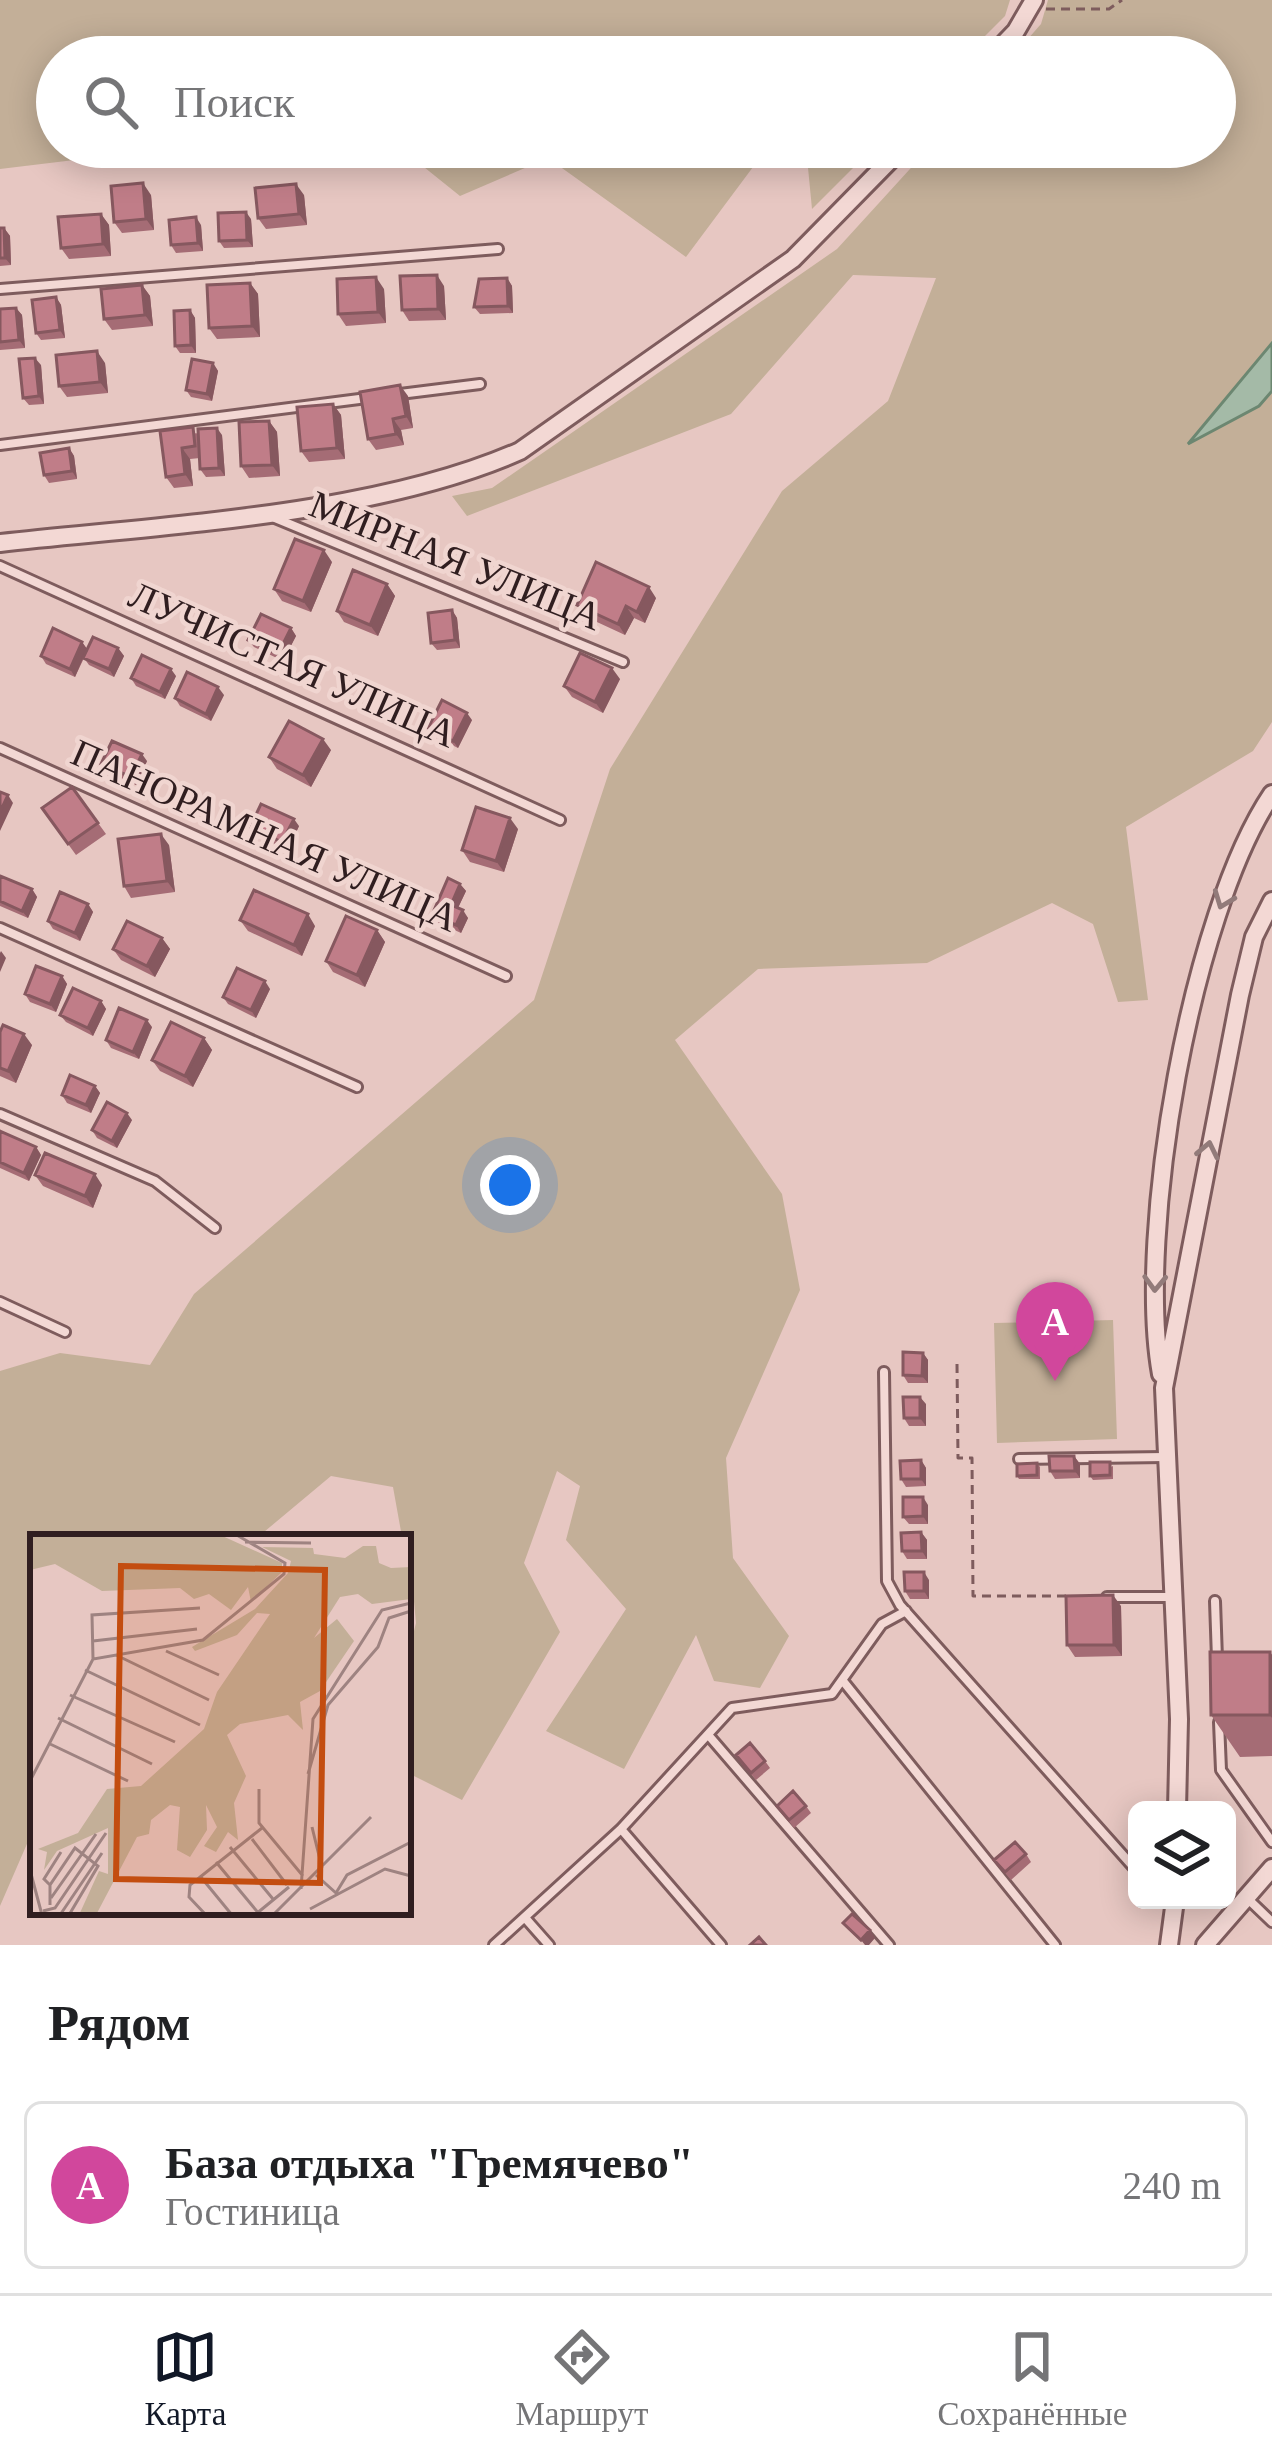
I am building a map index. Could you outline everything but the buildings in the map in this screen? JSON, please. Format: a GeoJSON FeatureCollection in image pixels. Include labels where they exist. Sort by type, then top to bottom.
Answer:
{"type":"FeatureCollection","features":[{"type":"Feature","properties":{"kind":"street"},"geometry":{"type":"LineString","coordinates":[[1008,36],[1033,4]]}},
{"type":"Feature","properties":{"kind":"street"},"geometry":{"type":"LineString","coordinates":[[0,543],[265,514],[471,473],[520,451],[793,259],[882,168]]}},
{"type":"Feature","properties":{"kind":"street"},"geometry":{"type":"LineString","coordinates":[[1177,1801],[1164,1388],[1156,1345],[1157,1235],[1191,1004],[1212,928],[1272,794]]}},
{"type":"Feature","properties":{"kind":"street"},"geometry":{"type":"LineString","coordinates":[[1164,1388],[1240,995],[1254,937],[1272,901]]}},
{"type":"Feature","properties":{"kind":"street"},"geometry":{"type":"LineString","coordinates":[[1205,1945],[1272,1868]]}},
{"type":"Feature","properties":{"kind":"street"},"geometry":{"type":"LineString","coordinates":[[1169,1945],[1171,1909]]}},
{"type":"Feature","properties":{"kind":"lane"},"geometry":{"type":"LineString","coordinates":[[0,289],[498,249]]}},
{"type":"Feature","properties":{"kind":"lane"},"geometry":{"type":"LineString","coordinates":[[0,445],[480,384]]}},
{"type":"Feature","properties":{"kind":"lane","name":"МИРНАЯ УЛИЦА"},"geometry":{"type":"LineString","coordinates":[[265,514],[623,662]]}},
{"type":"Feature","properties":{"kind":"lane","name":"ЛУЧИСТАЯ УЛИЦА"},"geometry":{"type":"LineString","coordinates":[[0,566],[560,820]]}},
{"type":"Feature","properties":{"kind":"lane","name":"ПАНОРАМНАЯ УЛИЦА"},"geometry":{"type":"LineString","coordinates":[[0,748],[506,976]]}},
{"type":"Feature","properties":{"kind":"lane"},"geometry":{"type":"LineString","coordinates":[[0,928],[357,1087]]}},
{"type":"Feature","properties":{"kind":"lane"},"geometry":{"type":"LineString","coordinates":[[0,1114],[155,1181],[215,1228]]}},
{"type":"Feature","properties":{"kind":"lane"},"geometry":{"type":"LineString","coordinates":[[0,1302],[64,1332]]}},
{"type":"Feature","properties":{"kind":"lane"},"geometry":{"type":"LineString","coordinates":[[884,1372],[887,1580],[905,1611],[1128,1860]]}},
{"type":"Feature","properties":{"kind":"lane"},"geometry":{"type":"LineString","coordinates":[[1018,1459],[1166,1456]]}},
{"type":"Feature","properties":{"kind":"lane"},"geometry":{"type":"LineString","coordinates":[[1094,1596],[1173,1597]]}},
{"type":"Feature","properties":{"kind":"lane"},"geometry":{"type":"LineString","coordinates":[[1215,1601],[1218,1680]]}},
{"type":"Feature","properties":{"kind":"lane"},"geometry":{"type":"LineString","coordinates":[[494,1945],[527,1920],[621,1829],[732,1708],[817,1700],[843,1681],[882,1624],[905,1611]]}},
{"type":"Feature","properties":{"kind":"lane"},"geometry":{"type":"LineString","coordinates":[[843,1681],[1054,1945]]}},
{"type":"Feature","properties":{"kind":"lane"},"geometry":{"type":"LineString","coordinates":[[1219,1703],[1221,1770],[1272,1842]]}},
{"type":"Feature","properties":{"kind":"lane"},"geometry":{"type":"LineString","coordinates":[[710,1737],[890,1945]]}},
{"type":"Feature","properties":{"kind":"lane"},"geometry":{"type":"LineString","coordinates":[[621,1829],[721,1945]]}},
{"type":"Feature","properties":{"kind":"lane"},"geometry":{"type":"LineString","coordinates":[[1247,1898],[1272,1922]]}},
{"type":"Feature","properties":{"kind":"lane"},"geometry":{"type":"LineString","coordinates":[[527,1920],[549,1945]]}},
{"type":"Feature","properties":{"kind":"path"},"geometry":{"type":"LineString","coordinates":[[1033,4],[1109,9],[1122,0]]}},
{"type":"Feature","properties":{"kind":"path"},"geometry":{"type":"LineString","coordinates":[[957,1364],[958,1458],[972,1458],[973,1596],[1094,1596]]}},
{"type":"Feature","properties":{"kind":"shaded area"},"geometry":{"type":"Polygon","coordinates":[[[0,0],[1010,0],[1005,16],[985,36],[36,36],[36,165],[0,169],[0,0]]]}},
{"type":"Feature","properties":{"kind":"shaded area"},"geometry":{"type":"Polygon","coordinates":[[[1048,0],[1272,0],[1272,343],[1191,440],[1259,406],[1272,391],[1272,722],[1253,751],[1126,827],[1148,1000],[1118,1002],[1093,924],[1052,903],[927,963],[758,969],[675,1040],[782,1194],[800,1290],[726,1458],[733,1558],[789,1636],[760,1688],[714,1681],[696,1635],[624,1769],[546,1731],[626,1609],[566,1540],[580,1486],[557,1471],[524,1563],[560,1632],[462,1800],[411,1774],[411,1643],[416,1623],[411,1534],[401,1534],[393,1487],[331,1476],[262,1534],[30,1534],[30,1837],[0,1906],[0,1371],[60,1353],[150,1365],[194,1294],[534,1000],[610,769],[782,491],[888,401],[936,278],[853,275],[731,414],[467,516],[452,496],[492,488],[837,249],[911,168],[1236,168],[1236,36],[1030,36],[1041,24],[1048,0]]]}},
{"type":"Feature","properties":{"kind":"shaded area"},"geometry":{"type":"Polygon","coordinates":[[[425,168],[525,168],[460,196],[425,168]]]}},
{"type":"Feature","properties":{"kind":"shaded area"},"geometry":{"type":"Polygon","coordinates":[[[562,168],[752,168],[686,257],[562,168]]]}},
{"type":"Feature","properties":{"kind":"shaded area"},"geometry":{"type":"Polygon","coordinates":[[[808,168],[853,168],[812,209],[808,168]]]}},
{"type":"Feature","properties":{"kind":"shaded area"},"geometry":{"type":"Polygon","coordinates":[[[1272,343],[1272,391],[1259,406],[1188,444],[1272,343]]]}},
{"type":"Feature","properties":{"kind":"shaded area"},"geometry":{"type":"Polygon","coordinates":[[[1113,1320],[1117,1439],[997,1443],[994,1323],[1113,1320]]]}},
{"type":"Feature","properties":{"kind":"place","name":"База отдыха \"Гремячево\""},"geometry":{"type":"Point","coordinates":[1055,1381]}}]}
